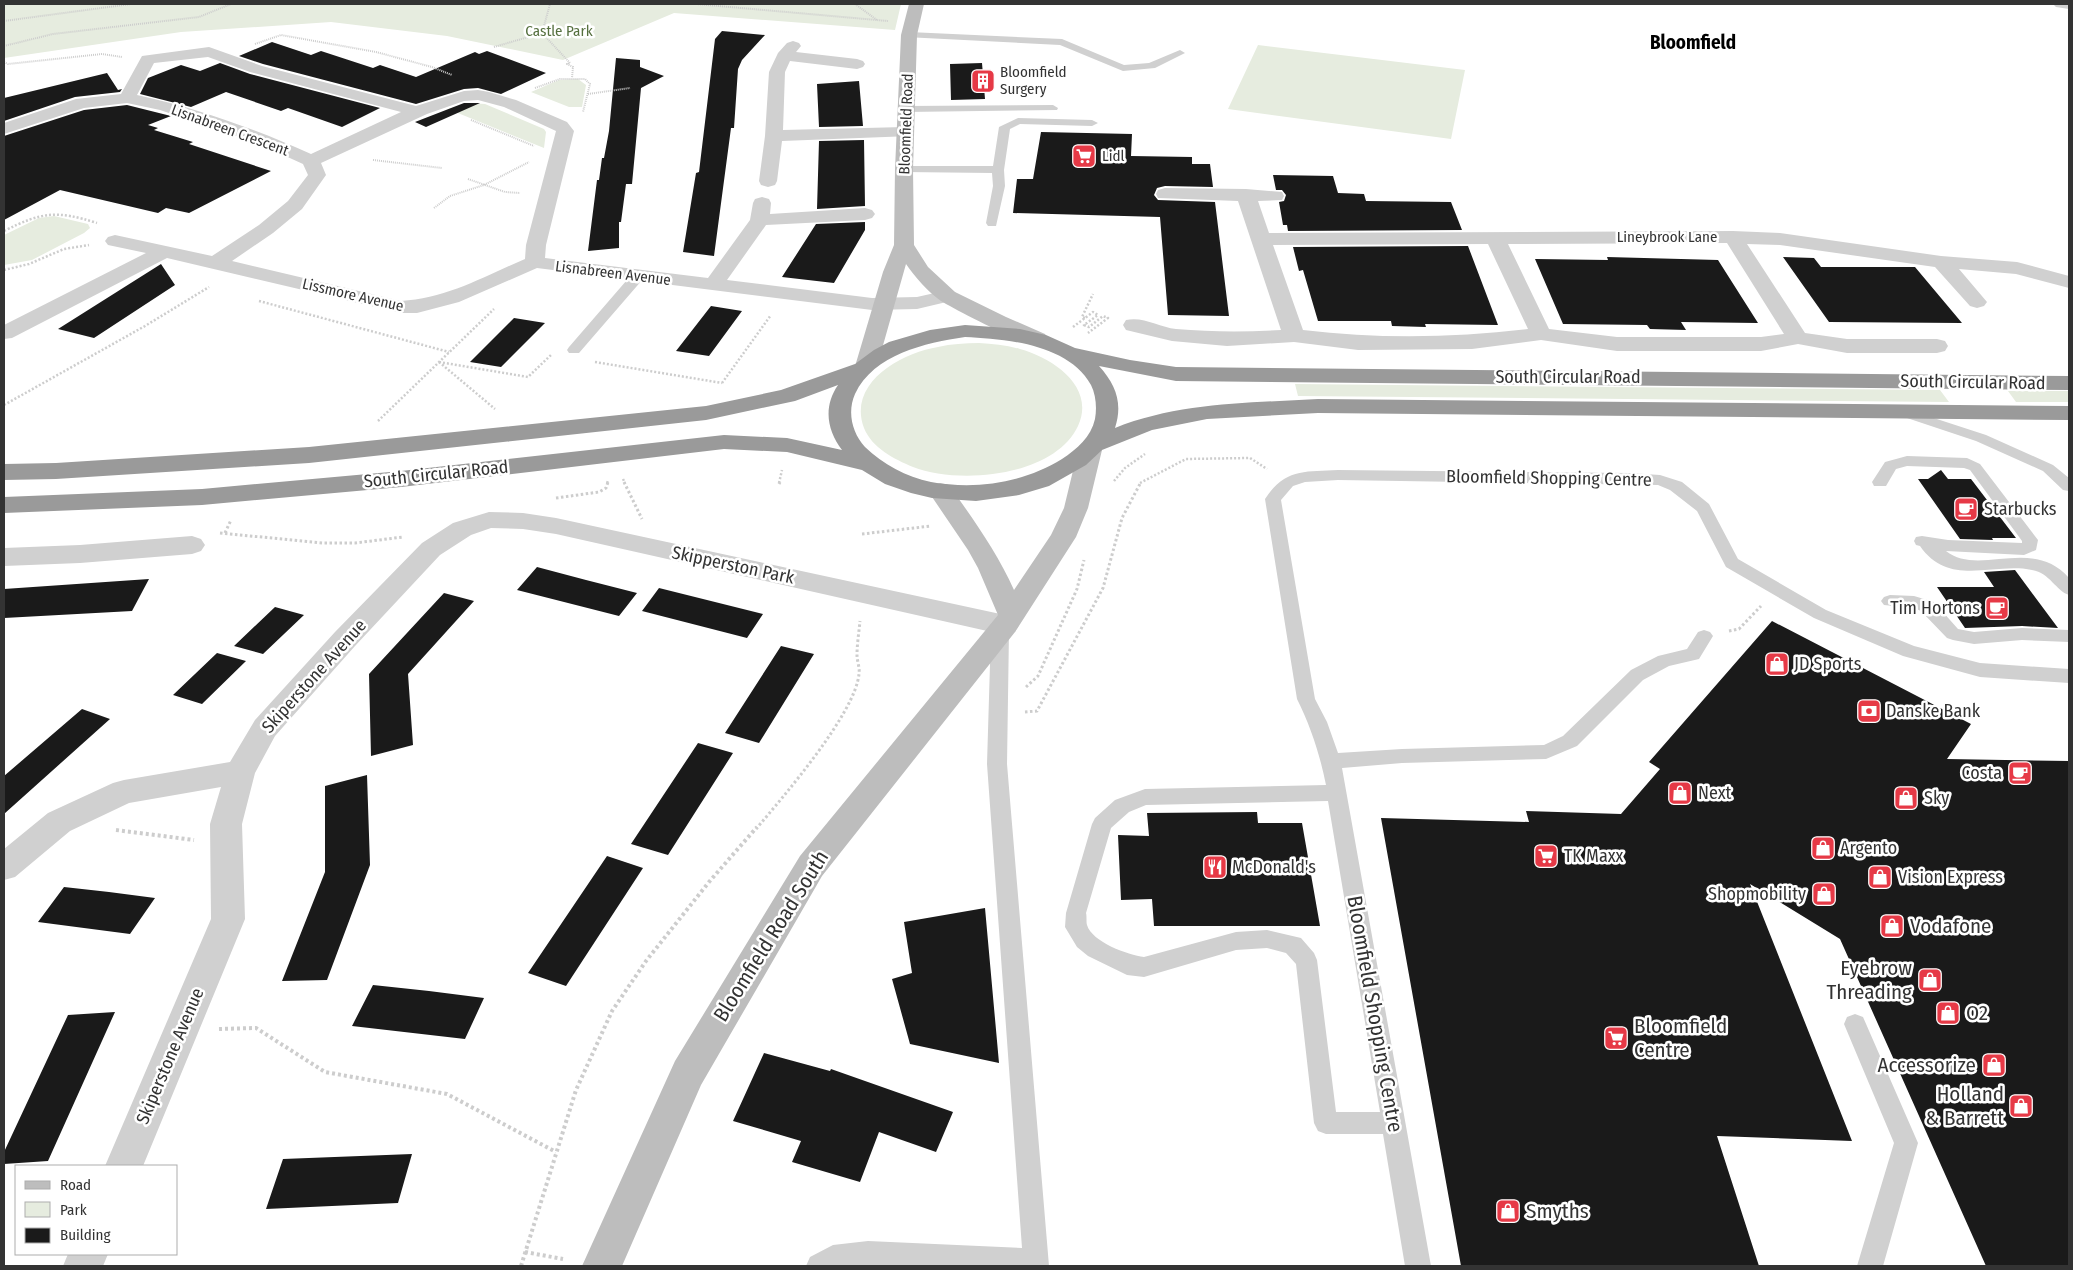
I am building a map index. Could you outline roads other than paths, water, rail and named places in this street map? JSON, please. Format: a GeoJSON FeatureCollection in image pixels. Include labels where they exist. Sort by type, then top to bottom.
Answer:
{"type":"FeatureCollection","features":[{"type":"Feature","properties":{"kind":"highway"},"geometry":{"type":"LineString","coordinates":[[965,331],[1002,332],[1037,339],[1069,353],[1089,367],[1102,385],[1108,404],[1106,424],[1093,447],[1063,470],[1026,485],[984,492],[940,491],[912,485],[886,475],[866,462],[846,441],[838,416],[843,392],[863,367],[895,347],[928,336],[965,331]]}},
{"type":"Feature","properties":{"kind":"highway","name":"South Circular Road"},"geometry":{"type":"LineString","coordinates":[[1069,353],[1130,367],[1176,374],[2069,383]]}},
{"type":"Feature","properties":{"kind":"highway","name":"South Circular Road"},"geometry":{"type":"LineString","coordinates":[[4,472],[56,471],[309,455],[706,413],[787,396],[863,367]]}},
{"type":"Feature","properties":{"kind":"highway","name":"South Circular Road"},"geometry":{"type":"LineString","coordinates":[[1093,447],[1146,424],[1207,412],[1318,406],[2069,413]]}},
{"type":"Feature","properties":{"kind":"highway","name":"South Circular Road"},"geometry":{"type":"LineString","coordinates":[[4,505],[202,497],[401,479],[724,442],[787,445],[866,462]]}},
{"type":"Feature","properties":{"kind":"street","name":"Bloomfield Road"},"geometry":{"type":"LineString","coordinates":[[863,367],[904,245],[906,109],[911,29],[916,4]]}},
{"type":"Feature","properties":{"kind":"street"},"geometry":{"type":"LineString","coordinates":[[2061,4],[2069,5]]}},
{"type":"Feature","properties":{"kind":"street"},"geometry":{"type":"LineString","coordinates":[[768,182],[774,136],[777,72],[788,51],[803,57],[857,64]]}},
{"type":"Feature","properties":{"kind":"street"},"geometry":{"type":"LineString","coordinates":[[127,98],[148,59],[209,52],[256,69],[427,108]]}},
{"type":"Feature","properties":{"kind":"street","name":"Lisnabreen Avenue"},"geometry":{"type":"LineString","coordinates":[[427,108],[454,98],[477,95],[503,102],[561,126],[565,131],[553,151],[550,190],[536,244],[535,262],[554,266],[884,304],[917,303],[948,296]]}},
{"type":"Feature","properties":{"kind":"street","name":"Lisnabreen Crescent"},"geometry":{"type":"LineString","coordinates":[[4,129],[82,103],[127,98],[164,106],[217,123],[265,140],[312,161],[317,175],[295,205],[266,229],[217,262]]}},
{"type":"Feature","properties":{"kind":"street"},"geometry":{"type":"LineString","coordinates":[[312,161],[427,108]]}},
{"type":"Feature","properties":{"kind":"street"},"geometry":{"type":"LineString","coordinates":[[774,136],[905,132]]}},
{"type":"Feature","properties":{"kind":"street"},"geometry":{"type":"LineString","coordinates":[[1165,194],[1275,196]]}},
{"type":"Feature","properties":{"kind":"street"},"geometry":{"type":"LineString","coordinates":[[1246,195],[1294,336]]}},
{"type":"Feature","properties":{"kind":"street"},"geometry":{"type":"LineString","coordinates":[[713,285],[761,212],[865,214]]}},
{"type":"Feature","properties":{"kind":"street"},"geometry":{"type":"LineString","coordinates":[[1733,237],[1798,338]]}},
{"type":"Feature","properties":{"kind":"street","name":"Lineybrook Lane"},"geometry":{"type":"LineString","coordinates":[[1260,239],[1733,237],[1780,239],[1941,262],[2017,268],[2069,282]]}},
{"type":"Feature","properties":{"kind":"street"},"geometry":{"type":"LineString","coordinates":[[1495,238],[1541,334]]}},
{"type":"Feature","properties":{"kind":"street","name":"Lissmore Avenue"},"geometry":{"type":"LineString","coordinates":[[115,241],[217,262],[401,307],[418,308],[443,301],[535,262]]}},
{"type":"Feature","properties":{"kind":"street"},"geometry":{"type":"LineString","coordinates":[[904,245],[922,271],[948,296],[998,322],[1037,339]]}},
{"type":"Feature","properties":{"kind":"street"},"geometry":{"type":"LineString","coordinates":[[4,333],[165,251]]}},
{"type":"Feature","properties":{"kind":"street"},"geometry":{"type":"LineString","coordinates":[[1941,262],[1976,302]]}},
{"type":"Feature","properties":{"kind":"street"},"geometry":{"type":"LineString","coordinates":[[1134,325],[1172,335],[1227,339],[1294,336],[1358,343],[1472,342],[1541,334],[1617,344],[1761,344],[1798,338],[1847,346],[1937,346]]}},
{"type":"Feature","properties":{"kind":"street","name":"Bloomfield Road South"},"geometry":{"type":"LineString","coordinates":[[602,1266],[688,1073],[811,866],[1005,623],[1063,537],[1076,508],[1093,447]]}},
{"type":"Feature","properties":{"kind":"street"},"geometry":{"type":"LineString","coordinates":[[940,491],[979,547],[991,568],[1005,623]]}},
{"type":"Feature","properties":{"kind":"street","name":"Skipperston Park"},"geometry":{"type":"LineString","coordinates":[[462,529],[489,520],[523,521],[1005,623]]}},
{"type":"Feature","properties":{"kind":"street","name":"Skiperstone Avenue"},"geometry":{"type":"LineString","coordinates":[[124,1165],[228,919],[226,824],[240,772],[265,728],[338,647],[431,550],[462,529]]}},
{"type":"Feature","properties":{"kind":"street"},"geometry":{"type":"LineString","coordinates":[[4,557],[80,554],[192,545]]}},
{"type":"Feature","properties":{"kind":"street"},"geometry":{"type":"LineString","coordinates":[[4,867],[59,822],[124,792],[240,772]]}},
{"type":"Feature","properties":{"kind":"lane"},"geometry":{"type":"LineString","coordinates":[[911,29],[1062,42],[1123,68],[1151,66],[1180,53]]}},
{"type":"Feature","properties":{"kind":"lane"},"geometry":{"type":"LineString","coordinates":[[906,109],[1053,108]]}},
{"type":"Feature","properties":{"kind":"lane"},"geometry":{"type":"LineString","coordinates":[[992,223],[999,186],[998,170],[1005,127],[1018,120],[1092,123]]}},
{"type":"Feature","properties":{"kind":"lane"},"geometry":{"type":"LineString","coordinates":[[904,169],[998,170]]}},
{"type":"Feature","properties":{"kind":"lane"},"geometry":{"type":"LineString","coordinates":[[574,350],[638,276]]}},
{"type":"Feature","properties":{"kind":"lane"},"geometry":{"type":"LineString","coordinates":[[1899,411],[1981,438],[2048,468],[2069,486]]}},
{"type":"Feature","properties":{"kind":"lane"},"geometry":{"type":"LineString","coordinates":[[1880,482],[1890,465],[1907,461],[1967,463],[1975,467],[2030,540],[2030,546],[2024,549],[1948,546],[1922,541],[1955,565],[2025,563],[2043,566],[2062,577],[2069,589]]}},
{"type":"Feature","properties":{"kind":"lane","name":"Bloomfield Shopping Centre"},"geometry":{"type":"LineString","coordinates":[[1418,1266],[1331,762],[1318,722],[1306,699],[1273,499],[1287,482],[1305,477],[1338,475],[1630,478],[1660,480],[1676,486],[1703,508],[1732,563],[1820,614],[1909,651],[1980,670],[2069,676]]}},
{"type":"Feature","properties":{"kind":"lane"},"geometry":{"type":"LineString","coordinates":[[1890,601],[1925,603],[1933,609],[1953,634],[1967,637],[2022,634],[2069,636]]}},
{"type":"Feature","properties":{"kind":"lane"},"geometry":{"type":"LineString","coordinates":[[819,1266],[833,1258],[868,1254],[1036,1264],[998,764],[1005,623]]}},
{"type":"Feature","properties":{"kind":"lane"},"geometry":{"type":"LineString","coordinates":[[1331,762],[1402,756],[1546,752],[1570,741],[1637,675],[1664,661],[1693,654],[1704,636]]}},
{"type":"Feature","properties":{"kind":"lane"},"geometry":{"type":"LineString","coordinates":[[1336,793],[1145,797],[1122,806],[1102,824],[1076,913],[1076,927],[1085,940],[1096,949],[1127,966],[1144,967],[1236,941],[1267,939],[1293,945],[1306,960],[1326,1123],[1393,1124]]}},
{"type":"Feature","properties":{"kind":"lane"},"geometry":{"type":"LineString","coordinates":[[1855,1024],[1906,1142],[1870,1266]]}},
{"type":"Feature","properties":{"kind":"place","name":"Bloomfield Surgery"},"geometry":{"type":"Point","coordinates":[983,81]}},
{"type":"Feature","properties":{"kind":"place","name":"Lidl"},"geometry":{"type":"Point","coordinates":[1084,156]}},
{"type":"Feature","properties":{"kind":"place","name":"Starbucks"},"geometry":{"type":"Point","coordinates":[1966,509]}},
{"type":"Feature","properties":{"kind":"place","name":"Tim Hortons"},"geometry":{"type":"Point","coordinates":[1997,608]}},
{"type":"Feature","properties":{"kind":"place","name":"JD Sports"},"geometry":{"type":"Point","coordinates":[1777,664]}},
{"type":"Feature","properties":{"kind":"place","name":"Danske Bank"},"geometry":{"type":"Point","coordinates":[1869,711]}},
{"type":"Feature","properties":{"kind":"place","name":"Costa"},"geometry":{"type":"Point","coordinates":[2020,773]}},
{"type":"Feature","properties":{"kind":"place","name":"Next"},"geometry":{"type":"Point","coordinates":[1680,793]}},
{"type":"Feature","properties":{"kind":"place","name":"Sky"},"geometry":{"type":"Point","coordinates":[1906,798]}},
{"type":"Feature","properties":{"kind":"place","name":"Argento"},"geometry":{"type":"Point","coordinates":[1823,848]}},
{"type":"Feature","properties":{"kind":"place","name":"TK Maxx"},"geometry":{"type":"Point","coordinates":[1546,856]}},
{"type":"Feature","properties":{"kind":"place","name":"McDonald's"},"geometry":{"type":"Point","coordinates":[1215,867]}},
{"type":"Feature","properties":{"kind":"place","name":"Vision Express"},"geometry":{"type":"Point","coordinates":[1880,877]}},
{"type":"Feature","properties":{"kind":"place","name":"Shopmobility"},"geometry":{"type":"Point","coordinates":[1824,894]}},
{"type":"Feature","properties":{"kind":"place","name":"Vodafone"},"geometry":{"type":"Point","coordinates":[1892,926]}},
{"type":"Feature","properties":{"kind":"place","name":"Eyebrow Threading"},"geometry":{"type":"Point","coordinates":[1930,980]}},
{"type":"Feature","properties":{"kind":"place","name":"O2"},"geometry":{"type":"Point","coordinates":[1948,1013]}},
{"type":"Feature","properties":{"kind":"place","name":"Bloomfield Centre"},"geometry":{"type":"Point","coordinates":[1616,1038]}},
{"type":"Feature","properties":{"kind":"place","name":"Accessorize"},"geometry":{"type":"Point","coordinates":[1994,1065]}},
{"type":"Feature","properties":{"kind":"place","name":"Holland & Barrett"},"geometry":{"type":"Point","coordinates":[2021,1106]}},
{"type":"Feature","properties":{"kind":"place","name":"Smyths"},"geometry":{"type":"Point","coordinates":[1508,1211]}},
{"type":"Feature","properties":{"kind":"district","name":"Bloomfield"},"geometry":{"type":"Point","coordinates":[1693,42]}},
{"type":"Feature","properties":{"kind":"park label","name":"Castle Park"},"geometry":{"type":"Point","coordinates":[559,31]}}]}
